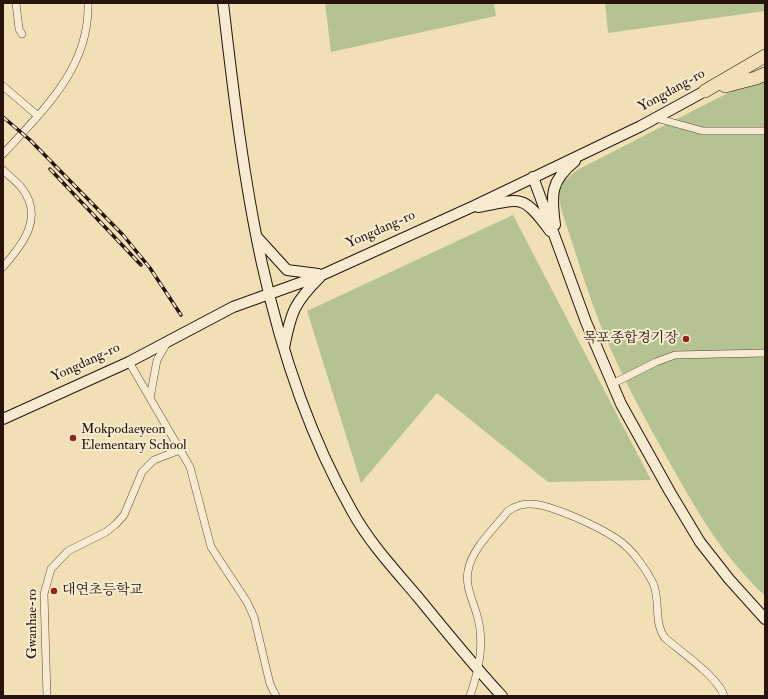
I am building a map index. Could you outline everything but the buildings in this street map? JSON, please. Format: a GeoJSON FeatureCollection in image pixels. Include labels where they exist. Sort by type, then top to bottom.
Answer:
{"type":"FeatureCollection","features":[{"type":"Feature","properties":{"kind":"highway","name":"Yongdang-ro"},"geometry":{"type":"LineString","coordinates":[[705,91],[765,56]]}},
{"type":"Feature","properties":{"kind":"highway"},"geometry":{"type":"LineString","coordinates":[[705,91],[756,78],[765,74]]}},
{"type":"Feature","properties":{"kind":"street"},"geometry":{"type":"LineString","coordinates":[[16,3],[19,29],[22,34]]}},
{"type":"Feature","properties":{"kind":"street"},"geometry":{"type":"LineString","coordinates":[[3,154],[62,87],[78,60],[88,25],[88,3]]}},
{"type":"Feature","properties":{"kind":"street"},"geometry":{"type":"LineString","coordinates":[[223,3],[249,199],[256,235],[268,293],[284,350],[295,388],[311,429],[352,511],[376,548],[479,671],[502,696]]}},
{"type":"Feature","properties":{"kind":"street"},"geometry":{"type":"LineString","coordinates":[[3,86],[38,116]]}},
{"type":"Feature","properties":{"kind":"street","name":"Yongdang-ro"},"geometry":{"type":"LineString","coordinates":[[3,419],[129,362],[233,307],[268,293],[322,275],[464,210],[656,118],[705,91]]}},
{"type":"Feature","properties":{"kind":"street"},"geometry":{"type":"LineString","coordinates":[[656,118],[703,131],[765,131]]}},
{"type":"Feature","properties":{"kind":"street"},"geometry":{"type":"LineString","coordinates":[[557,241],[552,202],[554,188],[560,176],[589,151]]}},
{"type":"Feature","properties":{"kind":"street"},"geometry":{"type":"LineString","coordinates":[[3,170],[21,188],[28,199],[31,213],[30,229],[26,239],[3,267]]}},
{"type":"Feature","properties":{"kind":"street"},"geometry":{"type":"LineString","coordinates":[[533,177],[588,328],[612,384],[654,463],[700,542],[729,579],[765,619]]}},
{"type":"Feature","properties":{"kind":"street"},"geometry":{"type":"LineString","coordinates":[[464,210],[513,201],[521,201],[532,208],[557,241]]}},
{"type":"Feature","properties":{"kind":"street"},"geometry":{"type":"LineString","coordinates":[[256,235],[280,264],[287,270],[322,275]]}},
{"type":"Feature","properties":{"kind":"street"},"geometry":{"type":"LineString","coordinates":[[284,350],[289,322],[302,294],[322,275]]}},
{"type":"Feature","properties":{"kind":"street"},"geometry":{"type":"LineString","coordinates":[[150,398],[157,360],[169,340]]}},
{"type":"Feature","properties":{"kind":"street"},"geometry":{"type":"LineString","coordinates":[[612,384],[656,362],[675,355],[765,353]]}},
{"type":"Feature","properties":{"kind":"street"},"geometry":{"type":"LineString","coordinates":[[129,362],[190,468],[211,547],[247,602],[254,617],[269,679],[276,696]]}},
{"type":"Feature","properties":{"kind":"street","name":"Gwanhae-ro"},"geometry":{"type":"LineString","coordinates":[[48,696],[44,594],[51,569],[68,551],[106,532],[116,524],[124,515],[142,472],[154,460],[180,450]]}},
{"type":"Feature","properties":{"kind":"street"},"geometry":{"type":"LineString","coordinates":[[470,696],[479,671],[481,637],[478,617],[468,588],[467,578],[470,564],[480,545],[508,511],[520,505],[535,504],[576,518],[622,543],[652,581],[657,598],[660,631],[665,638],[717,683],[724,696]]}},
{"type":"Feature","properties":{"kind":"green space"},"geometry":{"type":"Polygon","coordinates":[[[325,3],[494,3],[496,16],[331,52],[325,3]]]}},
{"type":"Feature","properties":{"kind":"green space"},"geometry":{"type":"Polygon","coordinates":[[[605,3],[765,3],[765,11],[608,33],[605,3]]]}},
{"type":"Feature","properties":{"kind":"green space","name":"목포종합경기장"},"geometry":{"type":"Polygon","coordinates":[[[765,74],[765,596],[738,567],[715,538],[675,472],[634,398],[598,319],[564,218],[559,196],[561,186],[577,170],[765,74]]]}},
{"type":"Feature","properties":{"kind":"green space"},"geometry":{"type":"Polygon","coordinates":[[[513,215],[651,480],[548,482],[437,393],[361,483],[307,311],[513,215]]]}},
{"type":"Feature","properties":{"kind":"railway"},"geometry":{"type":"LineString","coordinates":[[3,117],[30,140],[123,235],[150,268],[181,315]]}},
{"type":"Feature","properties":{"kind":"railway"},"geometry":{"type":"LineString","coordinates":[[50,169],[141,265]]}},
{"type":"Feature","properties":{"kind":"place","name":"목포종합경기장"},"geometry":{"type":"Point","coordinates":[686,339]}},
{"type":"Feature","properties":{"kind":"place","name":"Mokpodaeyeon Elementary School"},"geometry":{"type":"Point","coordinates":[73,438]}},
{"type":"Feature","properties":{"kind":"place","name":"대연초등학교"},"geometry":{"type":"Point","coordinates":[54,591]}}]}
